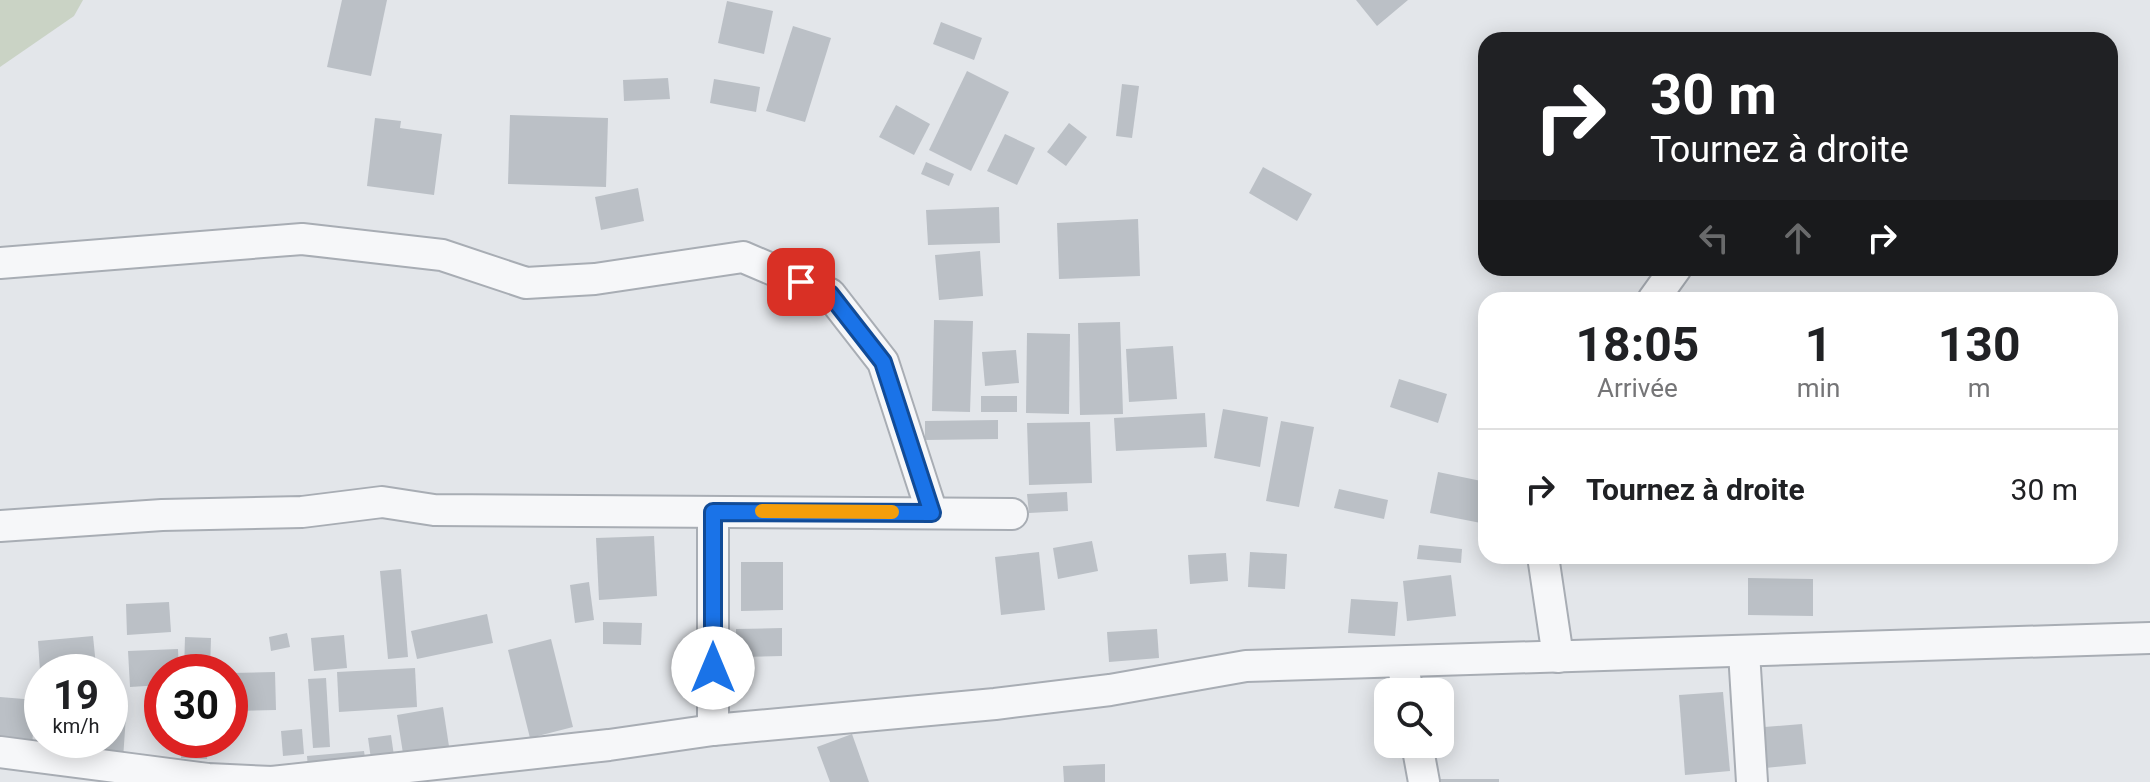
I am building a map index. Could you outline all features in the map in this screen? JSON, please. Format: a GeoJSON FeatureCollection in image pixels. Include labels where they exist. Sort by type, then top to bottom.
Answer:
{"type":"FeatureCollection","features":[{"type":"Feature","properties":{"kind":"street"},"geometry":{"type":"LineString","coordinates":[[0,263],[302,239],[442,255],[526,283],[595,279],[743,257],[830,294],[883,362],[932,513]]}},
{"type":"Feature","properties":{"kind":"street"},"geometry":{"type":"LineString","coordinates":[[0,526],[146,516],[302,512],[382,502],[434,510],[1012,514]]}},
{"type":"Feature","properties":{"kind":"street"},"geometry":{"type":"LineString","coordinates":[[713,512],[713,730]]}},
{"type":"Feature","properties":{"kind":"street"},"geometry":{"type":"LineString","coordinates":[[1544,564],[1558,657]]}},
{"type":"Feature","properties":{"kind":"street"},"geometry":{"type":"LineString","coordinates":[[0,752],[208,779],[272,782],[609,745],[713,730],[995,704],[1110,690],[1246,666],[2150,638]]}},
{"type":"Feature","properties":{"kind":"street"},"geometry":{"type":"LineString","coordinates":[[1744,652],[1752,782]]}},
{"type":"Feature","properties":{"kind":"street"},"geometry":{"type":"LineString","coordinates":[[1402,662],[1405,678]]}},
{"type":"Feature","properties":{"kind":"street"},"geometry":{"type":"LineString","coordinates":[[1420,758],[1424,782]]}},
{"type":"Feature","properties":{"kind":"green space"},"geometry":{"type":"Polygon","coordinates":[[[0,0],[83,0],[74,16],[0,67],[0,0]]]}},
{"type":"Feature","properties":{"kind":"building"},"geometry":{"type":"Polygon","coordinates":[[[342,0],[387,0],[371,76],[327,67],[342,0]]]}},
{"type":"Feature","properties":{"kind":"building"},"geometry":{"type":"Polygon","coordinates":[[[1356,0],[1408,0],[1377,26],[1356,0]]]}},
{"type":"Feature","properties":{"kind":"building"},"geometry":{"type":"Polygon","coordinates":[[[727,1],[773,11],[764,54],[718,43],[727,1]]]}},
{"type":"Feature","properties":{"kind":"building"},"geometry":{"type":"Polygon","coordinates":[[[941,22],[982,38],[974,60],[933,44],[941,22]]]}},
{"type":"Feature","properties":{"kind":"building"},"geometry":{"type":"Polygon","coordinates":[[[793,26],[831,38],[805,122],[766,111],[793,26]]]}},
{"type":"Feature","properties":{"kind":"building"},"geometry":{"type":"Polygon","coordinates":[[[967,71],[1009,92],[971,171],[929,150],[967,71]]]}},
{"type":"Feature","properties":{"kind":"building"},"geometry":{"type":"Polygon","coordinates":[[[668,78],[670,99],[624,101],[623,80],[668,78]]]}},
{"type":"Feature","properties":{"kind":"building"},"geometry":{"type":"Polygon","coordinates":[[[714,79],[760,87],[756,112],[710,103],[714,79]]]}},
{"type":"Feature","properties":{"kind":"building"},"geometry":{"type":"Polygon","coordinates":[[[1122,84],[1139,86],[1132,138],[1116,136],[1122,84]]]}},
{"type":"Feature","properties":{"kind":"building"},"geometry":{"type":"Polygon","coordinates":[[[896,105],[930,124],[914,155],[879,137],[896,105]]]}},
{"type":"Feature","properties":{"kind":"building"},"geometry":{"type":"Polygon","coordinates":[[[510,115],[608,118],[606,187],[508,184],[510,115]]]}},
{"type":"Feature","properties":{"kind":"building"},"geometry":{"type":"Polygon","coordinates":[[[375,118],[401,121],[400,128],[442,134],[434,195],[367,186],[375,118]]]}},
{"type":"Feature","properties":{"kind":"building"},"geometry":{"type":"Polygon","coordinates":[[[1069,123],[1087,137],[1066,166],[1047,152],[1069,123]]]}},
{"type":"Feature","properties":{"kind":"building"},"geometry":{"type":"Polygon","coordinates":[[[1005,134],[1035,148],[1017,185],[987,171],[1005,134]]]}},
{"type":"Feature","properties":{"kind":"building"},"geometry":{"type":"Polygon","coordinates":[[[926,162],[954,174],[949,186],[921,174],[926,162]]]}},
{"type":"Feature","properties":{"kind":"building"},"geometry":{"type":"Polygon","coordinates":[[[1263,167],[1312,194],[1297,221],[1249,193],[1263,167]]]}},
{"type":"Feature","properties":{"kind":"building"},"geometry":{"type":"Polygon","coordinates":[[[638,188],[644,221],[601,230],[595,197],[638,188]]]}},
{"type":"Feature","properties":{"kind":"building"},"geometry":{"type":"Polygon","coordinates":[[[999,207],[1000,243],[928,245],[926,210],[999,207]]]}},
{"type":"Feature","properties":{"kind":"building"},"geometry":{"type":"Polygon","coordinates":[[[1138,219],[1140,276],[1059,279],[1057,223],[1138,219]]]}},
{"type":"Feature","properties":{"kind":"building"},"geometry":{"type":"Polygon","coordinates":[[[980,251],[983,296],[939,300],[935,255],[980,251]]]}},
{"type":"Feature","properties":{"kind":"building"},"geometry":{"type":"Polygon","coordinates":[[[934,320],[973,321],[970,412],[932,411],[934,320]]]}},
{"type":"Feature","properties":{"kind":"building"},"geometry":{"type":"Polygon","coordinates":[[[1120,322],[1123,414],[1080,415],[1078,323],[1120,322]]]}},
{"type":"Feature","properties":{"kind":"building"},"geometry":{"type":"Polygon","coordinates":[[[1027,333],[1070,334],[1069,414],[1026,413],[1027,333]]]}},
{"type":"Feature","properties":{"kind":"building"},"geometry":{"type":"Polygon","coordinates":[[[1173,346],[1177,399],[1129,402],[1126,349],[1173,346]]]}},
{"type":"Feature","properties":{"kind":"building"},"geometry":{"type":"Polygon","coordinates":[[[1016,350],[1019,383],[985,386],[982,352],[1016,350]]]}},
{"type":"Feature","properties":{"kind":"building"},"geometry":{"type":"Polygon","coordinates":[[[1399,379],[1447,394],[1438,423],[1390,407],[1399,379]]]}},
{"type":"Feature","properties":{"kind":"building"},"geometry":{"type":"Polygon","coordinates":[[[981,396],[1017,396],[1017,412],[981,412],[981,396]]]}},
{"type":"Feature","properties":{"kind":"building"},"geometry":{"type":"Polygon","coordinates":[[[1223,409],[1268,417],[1260,467],[1214,458],[1223,409]]]}},
{"type":"Feature","properties":{"kind":"building"},"geometry":{"type":"Polygon","coordinates":[[[1205,413],[1207,447],[1116,451],[1114,418],[1205,413]]]}},
{"type":"Feature","properties":{"kind":"building"},"geometry":{"type":"Polygon","coordinates":[[[998,420],[998,439],[925,440],[925,421],[998,420]]]}},
{"type":"Feature","properties":{"kind":"building"},"geometry":{"type":"Polygon","coordinates":[[[1281,421],[1314,427],[1299,507],[1266,501],[1281,421]]]}},
{"type":"Feature","properties":{"kind":"building"},"geometry":{"type":"Polygon","coordinates":[[[1090,422],[1092,483],[1029,485],[1027,423],[1090,422]]]}},
{"type":"Feature","properties":{"kind":"building"},"geometry":{"type":"Polygon","coordinates":[[[1438,472],[1478,480],[1478,522],[1430,513],[1438,472]]]}},
{"type":"Feature","properties":{"kind":"building"},"geometry":{"type":"Polygon","coordinates":[[[1339,489],[1388,500],[1384,519],[1334,508],[1339,489]]]}},
{"type":"Feature","properties":{"kind":"building"},"geometry":{"type":"Polygon","coordinates":[[[1067,492],[1068,511],[1029,513],[1027,494],[1067,492]]]}},
{"type":"Feature","properties":{"kind":"building"},"geometry":{"type":"Polygon","coordinates":[[[654,536],[657,596],[599,600],[596,538],[654,536]]]}},
{"type":"Feature","properties":{"kind":"building"},"geometry":{"type":"Polygon","coordinates":[[[1092,541],[1098,571],[1058,579],[1053,548],[1092,541]]]}},
{"type":"Feature","properties":{"kind":"building"},"geometry":{"type":"Polygon","coordinates":[[[1419,545],[1462,549],[1461,563],[1417,559],[1419,545]]]}},
{"type":"Feature","properties":{"kind":"building"},"geometry":{"type":"Polygon","coordinates":[[[1039,552],[1045,610],[1001,615],[995,557],[1039,552]]]}},
{"type":"Feature","properties":{"kind":"building"},"geometry":{"type":"Polygon","coordinates":[[[1250,552],[1287,554],[1285,589],[1248,587],[1250,552]]]}},
{"type":"Feature","properties":{"kind":"building"},"geometry":{"type":"Polygon","coordinates":[[[1226,553],[1228,581],[1190,584],[1188,555],[1226,553]]]}},
{"type":"Feature","properties":{"kind":"building"},"geometry":{"type":"Polygon","coordinates":[[[741,562],[783,562],[783,610],[741,611],[741,562]]]}},
{"type":"Feature","properties":{"kind":"building"},"geometry":{"type":"Polygon","coordinates":[[[401,569],[408,657],[388,659],[380,571],[401,569]]]}},
{"type":"Feature","properties":{"kind":"building"},"geometry":{"type":"Polygon","coordinates":[[[1451,575],[1456,616],[1407,621],[1403,581],[1451,575]]]}},
{"type":"Feature","properties":{"kind":"building"},"geometry":{"type":"Polygon","coordinates":[[[1748,578],[1813,579],[1813,616],[1748,615],[1748,578]]]}},
{"type":"Feature","properties":{"kind":"building"},"geometry":{"type":"Polygon","coordinates":[[[589,582],[594,620],[575,623],[570,585],[589,582]]]}},
{"type":"Feature","properties":{"kind":"building"},"geometry":{"type":"Polygon","coordinates":[[[1351,599],[1398,602],[1395,636],[1348,633],[1351,599]]]}},
{"type":"Feature","properties":{"kind":"building"},"geometry":{"type":"Polygon","coordinates":[[[169,602],[171,632],[127,635],[126,604],[169,602]]]}},
{"type":"Feature","properties":{"kind":"building"},"geometry":{"type":"Polygon","coordinates":[[[487,614],[493,643],[417,659],[411,631],[487,614]]]}},
{"type":"Feature","properties":{"kind":"building"},"geometry":{"type":"Polygon","coordinates":[[[603,622],[642,623],[641,645],[603,644],[603,622]]]}},
{"type":"Feature","properties":{"kind":"building"},"geometry":{"type":"Polygon","coordinates":[[[782,628],[782,656],[736,657],[736,629],[782,628]]]}},
{"type":"Feature","properties":{"kind":"building"},"geometry":{"type":"Polygon","coordinates":[[[1157,629],[1159,658],[1109,662],[1107,632],[1157,629]]]}},
{"type":"Feature","properties":{"kind":"building"},"geometry":{"type":"Polygon","coordinates":[[[287,633],[290,647],[271,651],[269,637],[287,633]]]}},
{"type":"Feature","properties":{"kind":"building"},"geometry":{"type":"Polygon","coordinates":[[[344,635],[347,668],[314,671],[311,638],[344,635]]]}},
{"type":"Feature","properties":{"kind":"building"},"geometry":{"type":"Polygon","coordinates":[[[93,636],[95,654],[39,654],[38,641],[93,636]]]}},
{"type":"Feature","properties":{"kind":"building"},"geometry":{"type":"Polygon","coordinates":[[[185,637],[211,638],[211,654],[185,654],[185,637]]]}},
{"type":"Feature","properties":{"kind":"building"},"geometry":{"type":"Polygon","coordinates":[[[551,639],[573,727],[530,738],[508,650],[551,639]]]}},
{"type":"Feature","properties":{"kind":"building"},"geometry":{"type":"Polygon","coordinates":[[[178,649],[178,654],[144,654],[144,686],[130,687],[128,651],[178,649]]]}},
{"type":"Feature","properties":{"kind":"building"},"geometry":{"type":"Polygon","coordinates":[[[415,668],[417,707],[339,712],[337,672],[415,668]]]}},
{"type":"Feature","properties":{"kind":"building"},"geometry":{"type":"Polygon","coordinates":[[[275,672],[276,710],[248,711],[248,673],[275,672]]]}},
{"type":"Feature","properties":{"kind":"building"},"geometry":{"type":"Polygon","coordinates":[[[326,678],[330,747],[313,748],[308,679],[326,678]]]}},
{"type":"Feature","properties":{"kind":"building"},"geometry":{"type":"Polygon","coordinates":[[[1723,692],[1730,771],[1685,775],[1679,695],[1723,692]]]}},
{"type":"Feature","properties":{"kind":"building"},"geometry":{"type":"Polygon","coordinates":[[[0,697],[24,699],[24,744],[0,742],[0,697]]]}},
{"type":"Feature","properties":{"kind":"building"},"geometry":{"type":"Polygon","coordinates":[[[443,707],[450,753],[404,760],[397,715],[443,707]]]}},
{"type":"Feature","properties":{"kind":"building"},"geometry":{"type":"Polygon","coordinates":[[[1802,724],[1806,764],[1755,769],[1752,728],[1802,724]]]}},
{"type":"Feature","properties":{"kind":"building"},"geometry":{"type":"Polygon","coordinates":[[[302,729],[304,754],[283,756],[281,731],[302,729]]]}},
{"type":"Feature","properties":{"kind":"building"},"geometry":{"type":"Polygon","coordinates":[[[852,734],[869,782],[830,782],[817,747],[852,734]]]}},
{"type":"Feature","properties":{"kind":"building"},"geometry":{"type":"Polygon","coordinates":[[[391,735],[394,756],[371,759],[368,738],[391,735]]]}},
{"type":"Feature","properties":{"kind":"building"},"geometry":{"type":"Polygon","coordinates":[[[364,751],[366,764],[308,769],[307,756],[364,751]]]}},
{"type":"Feature","properties":{"kind":"building"},"geometry":{"type":"Polygon","coordinates":[[[1105,764],[1105,782],[1064,782],[1063,766],[1105,764]]]}},
{"type":"Feature","properties":{"kind":"building"},"geometry":{"type":"Polygon","coordinates":[[[1433,779],[1499,779],[1499,782],[1433,782],[1433,779]]]}},
{"type":"Feature","properties":{"kind":"slow traffic"},"geometry":{"type":"LineString","coordinates":[[762,511],[892,512]]}},
{"type":"Feature","properties":{"kind":"route"},"geometry":{"type":"LineString","coordinates":[[713,668],[713,512],[932,513],[883,362],[830,294],[801,282]]}}]}
